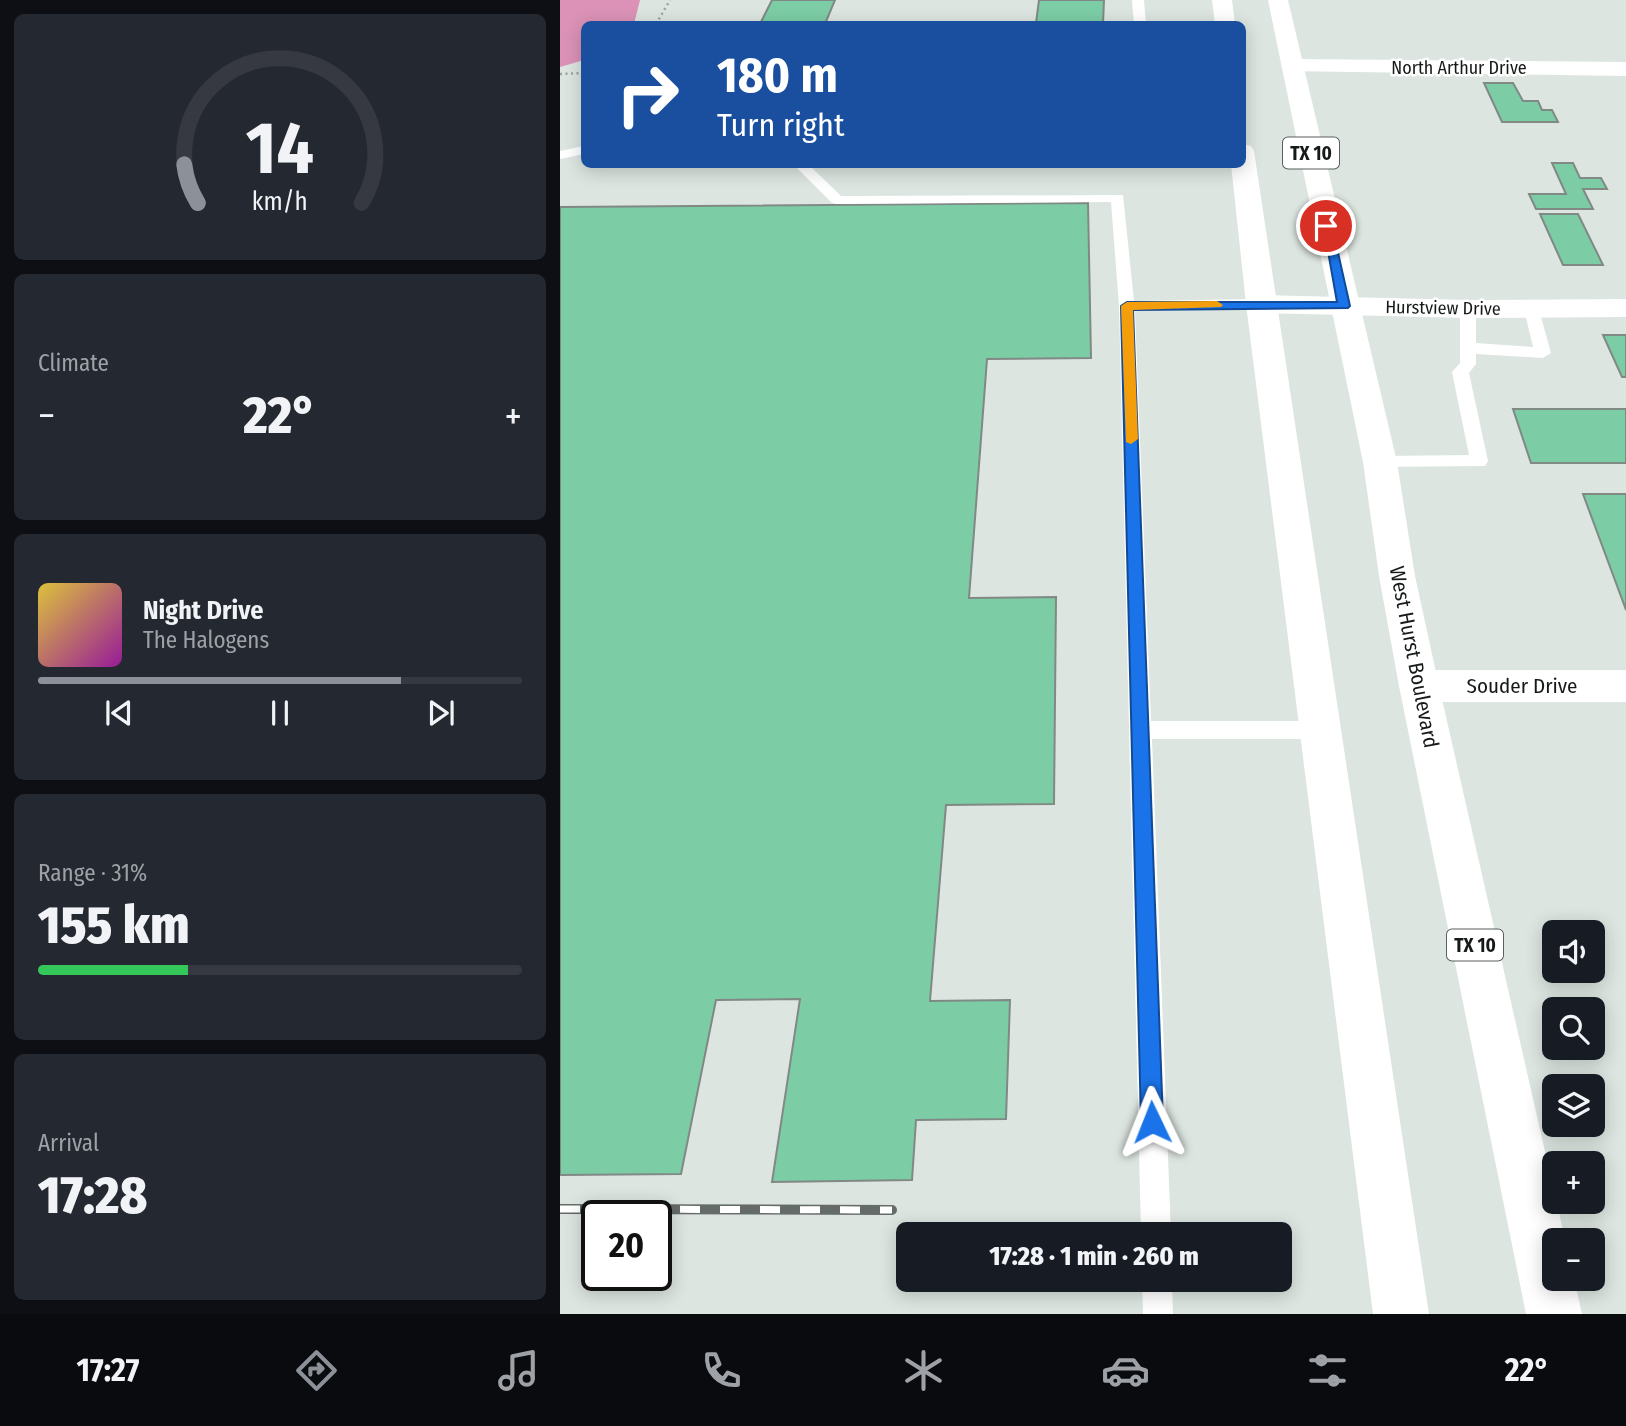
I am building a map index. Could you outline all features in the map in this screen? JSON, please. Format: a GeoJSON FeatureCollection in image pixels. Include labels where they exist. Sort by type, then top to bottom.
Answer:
{"type":"FeatureCollection","features":[{"type":"Feature","properties":{"kind":"main road"},"geometry":{"type":"LineString","coordinates":[[1222,0],[1225,21]]}},
{"type":"Feature","properties":{"kind":"main road","name":"West Hurst Boulevard"},"geometry":{"type":"LineString","coordinates":[[1278,0],[1380,462],[1397,576],[1419,686],[1554,1314]]}},
{"type":"Feature","properties":{"kind":"main road","name":"North Arthur Drive"},"geometry":{"type":"LineString","coordinates":[[1292,66],[1626,69]]}},
{"type":"Feature","properties":{"kind":"main road"},"geometry":{"type":"LineString","coordinates":[[1244,168],[1401,1314]]}},
{"type":"Feature","properties":{"kind":"main road","name":"Hurstview Drive"},"geometry":{"type":"LineString","coordinates":[[1261,304],[1468,309],[1626,308]]}},
{"type":"Feature","properties":{"kind":"main road","name":"Souder Drive"},"geometry":{"type":"LineString","coordinates":[[1419,686],[1626,686]]}},
{"type":"Feature","properties":{"kind":"lane"},"geometry":{"type":"LineString","coordinates":[[1138,0],[1139,21]]}},
{"type":"Feature","properties":{"kind":"lane"},"geometry":{"type":"LineString","coordinates":[[560,155],[581,151]]}},
{"type":"Feature","properties":{"kind":"lane"},"geometry":{"type":"LineString","coordinates":[[804,168],[837,200],[1118,198],[1127,306],[1156,1222]]}},
{"type":"Feature","properties":{"kind":"lane"},"geometry":{"type":"LineString","coordinates":[[1127,306],[1261,304]]}},
{"type":"Feature","properties":{"kind":"lane"},"geometry":{"type":"LineString","coordinates":[[1380,462],[1479,461],[1460,372],[1468,364],[1468,309]]}},
{"type":"Feature","properties":{"kind":"lane"},"geometry":{"type":"LineString","coordinates":[[1468,348],[1543,353],[1532,309]]}},
{"type":"Feature","properties":{"kind":"lane"},"geometry":{"type":"LineString","coordinates":[[1140,730],[1322,730]]}},
{"type":"Feature","properties":{"kind":"lane"},"geometry":{"type":"LineString","coordinates":[[1157,1292],[1158,1314]]}},
{"type":"Feature","properties":{"kind":"path"},"geometry":{"type":"LineString","coordinates":[[658,21],[670,0]]}},
{"type":"Feature","properties":{"kind":"path"},"geometry":{"type":"LineString","coordinates":[[560,74],[581,73]]}},
{"type":"Feature","properties":{"kind":"shaded area"},"geometry":{"type":"Polygon","coordinates":[[[560,0],[640,0],[635,21],[581,21],[581,61],[560,67],[560,0]]]}},
{"type":"Feature","properties":{"kind":"building"},"geometry":{"type":"Polygon","coordinates":[[[772,0],[835,0],[826,21],[762,21],[772,0]]]}},
{"type":"Feature","properties":{"kind":"building"},"geometry":{"type":"Polygon","coordinates":[[[1039,0],[1104,0],[1103,21],[1036,21],[1039,0]]]}},
{"type":"Feature","properties":{"kind":"building"},"geometry":{"type":"Polygon","coordinates":[[[1484,83],[1513,83],[1523,101],[1538,101],[1542,110],[1552,110],[1558,122],[1502,122],[1484,83]]]}},
{"type":"Feature","properties":{"kind":"building"},"geometry":{"type":"Polygon","coordinates":[[[1552,163],[1573,163],[1580,178],[1601,178],[1607,189],[1583,189],[1593,209],[1536,209],[1529,194],[1566,194],[1552,163]]]}},
{"type":"Feature","properties":{"kind":"building"},"geometry":{"type":"Polygon","coordinates":[[[1088,203],[1091,358],[987,359],[969,598],[1056,597],[1054,804],[946,805],[930,1001],[1010,1000],[1006,1119],[916,1120],[912,1180],[772,1182],[800,999],[716,1000],[681,1174],[560,1175],[560,207],[1088,203]]]}},
{"type":"Feature","properties":{"kind":"building"},"geometry":{"type":"Polygon","coordinates":[[[1540,214],[1578,214],[1603,265],[1563,265],[1540,214]]]}},
{"type":"Feature","properties":{"kind":"building"},"geometry":{"type":"Polygon","coordinates":[[[1603,335],[1626,335],[1626,377],[1622,377],[1603,335]]]}},
{"type":"Feature","properties":{"kind":"building"},"geometry":{"type":"Polygon","coordinates":[[[1513,409],[1626,409],[1626,463],[1531,463],[1513,409]]]}},
{"type":"Feature","properties":{"kind":"building"},"geometry":{"type":"Polygon","coordinates":[[[1583,494],[1626,494],[1626,610],[1583,494]]]}},
{"type":"Feature","properties":{"kind":"railway"},"geometry":{"type":"LineString","coordinates":[[560,1209],[892,1210]]}},
{"type":"Feature","properties":{"kind":"slow traffic"},"geometry":{"type":"LineString","coordinates":[[1131,439],[1127,306],[1217,305]]}},
{"type":"Feature","properties":{"kind":"route"},"geometry":{"type":"LineString","coordinates":[[1152,1122],[1127,306],[1344,306],[1326,226]]}}]}
